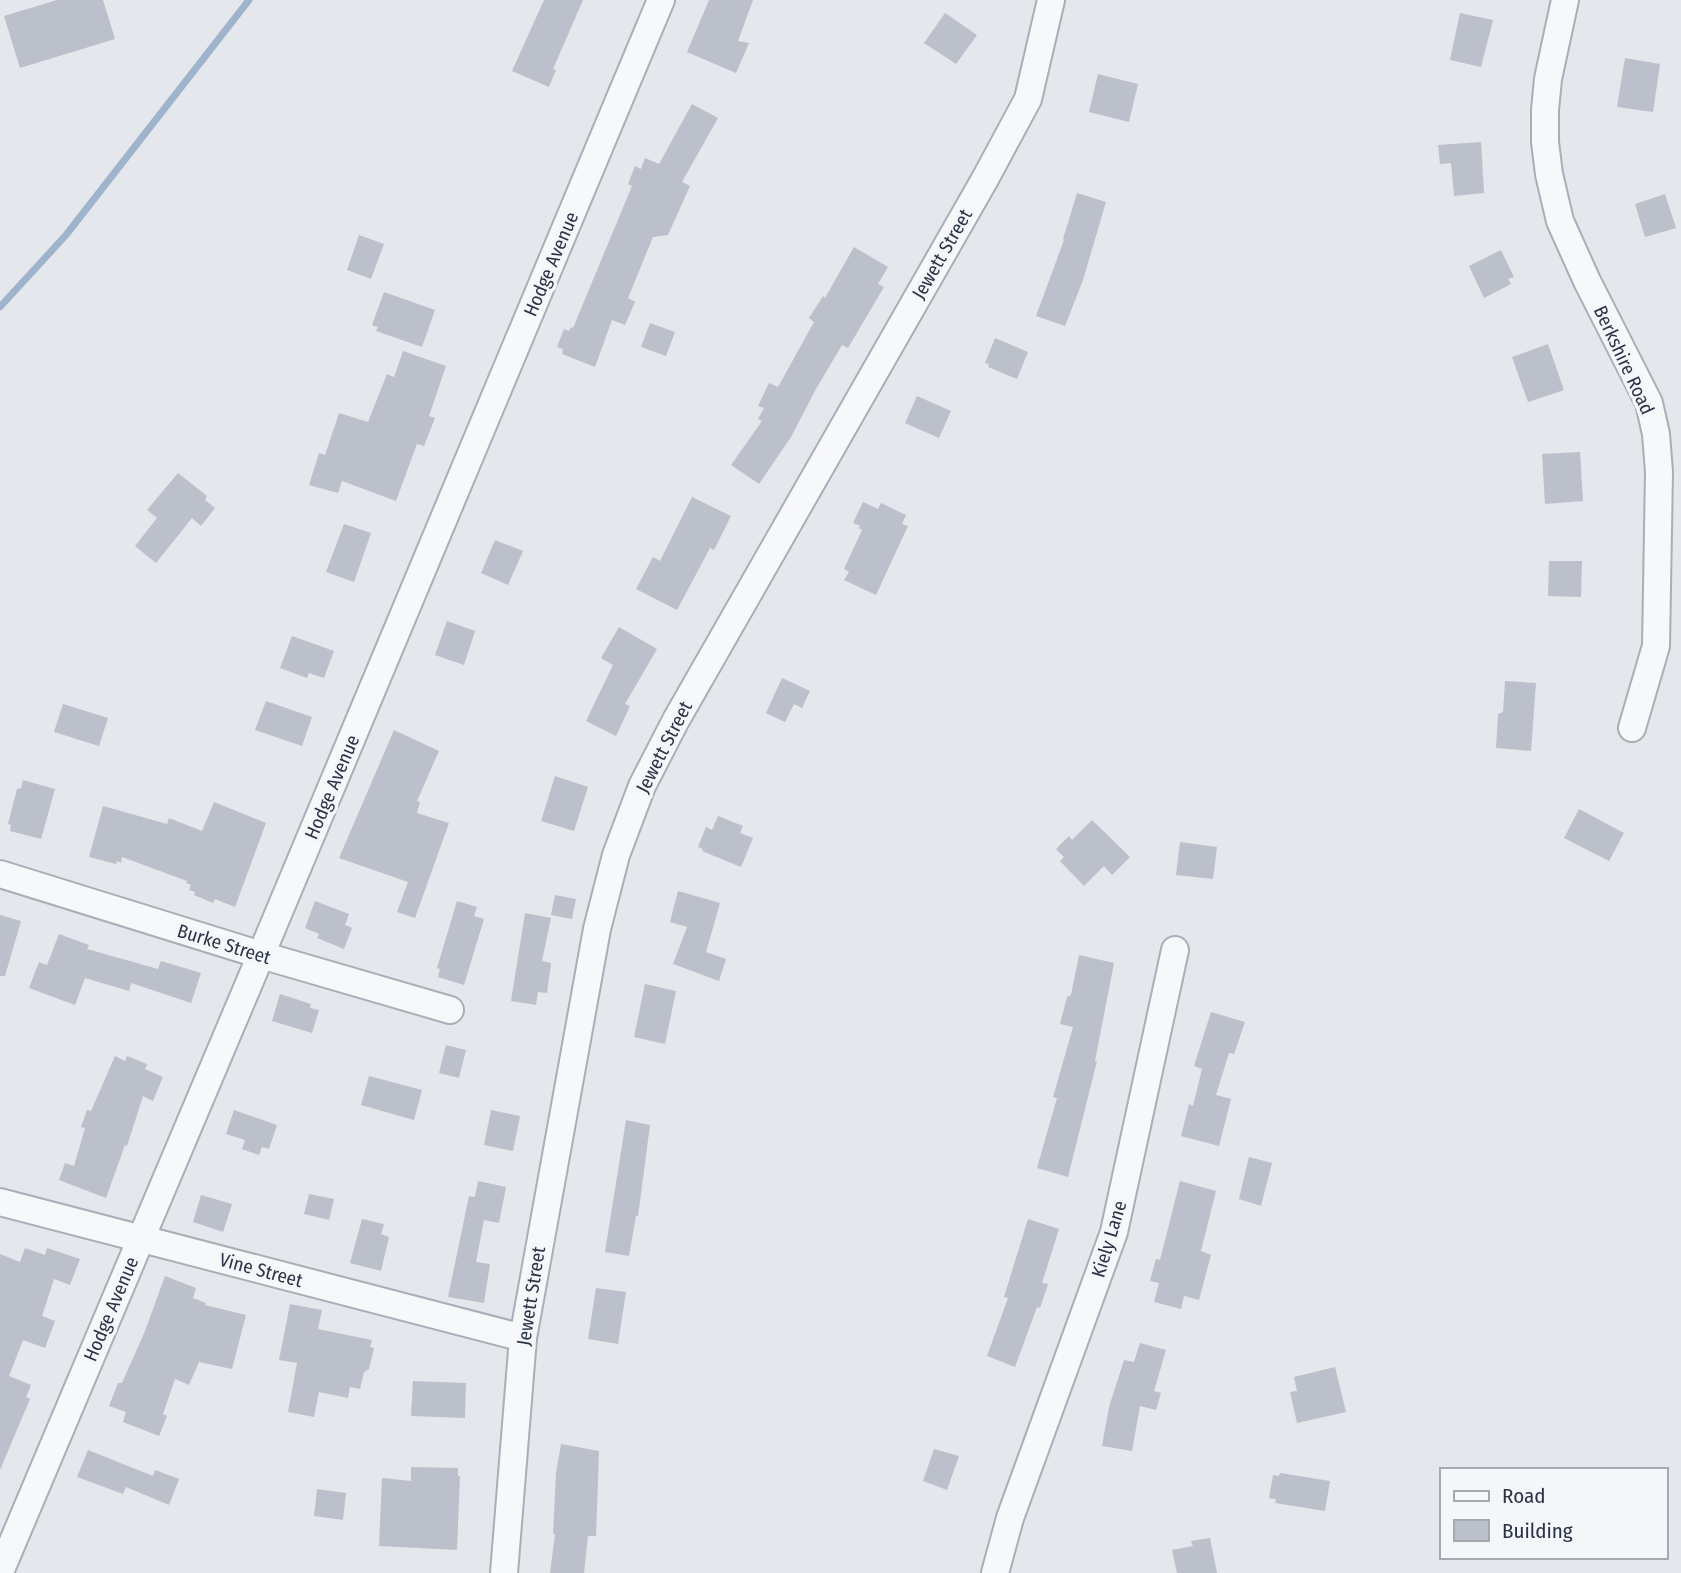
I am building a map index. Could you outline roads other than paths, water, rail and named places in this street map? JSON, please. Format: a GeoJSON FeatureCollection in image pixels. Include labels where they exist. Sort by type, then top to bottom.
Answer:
{"type":"FeatureCollection","features":[{"type":"Feature","properties":{"kind":"street","name":"Hodge Avenue"},"geometry":{"type":"LineString","coordinates":[[0,1572],[661,0]]}},
{"type":"Feature","properties":{"kind":"street","name":"Jewett Street"},"geometry":{"type":"LineString","coordinates":[[504,1573],[523,1338],[597,929],[616,855],[642,786],[676,720],[1028,99],[1051,0]]}},
{"type":"Feature","properties":{"kind":"street","name":"Berkshire Road"},"geometry":{"type":"LineString","coordinates":[[1565,0],[1548,79],[1545,110],[1549,174],[1560,221],[1587,281],[1649,403],[1656,434],[1659,472],[1656,646],[1632,728]]}},
{"type":"Feature","properties":{"kind":"street","name":"Burke Street"},"geometry":{"type":"LineString","coordinates":[[0,874],[261,956],[450,1010]]}},
{"type":"Feature","properties":{"kind":"street","name":"Kiely Lane"},"geometry":{"type":"LineString","coordinates":[[995,1573],[1010,1518],[1114,1232],[1175,950]]}},
{"type":"Feature","properties":{"kind":"street","name":"Vine Street"},"geometry":{"type":"LineString","coordinates":[[0,1202],[523,1338]]}},
{"type":"Feature","properties":{"kind":"waterway"},"geometry":{"type":"LineString","coordinates":[[0,307],[66,235],[249,0]]}}]}
